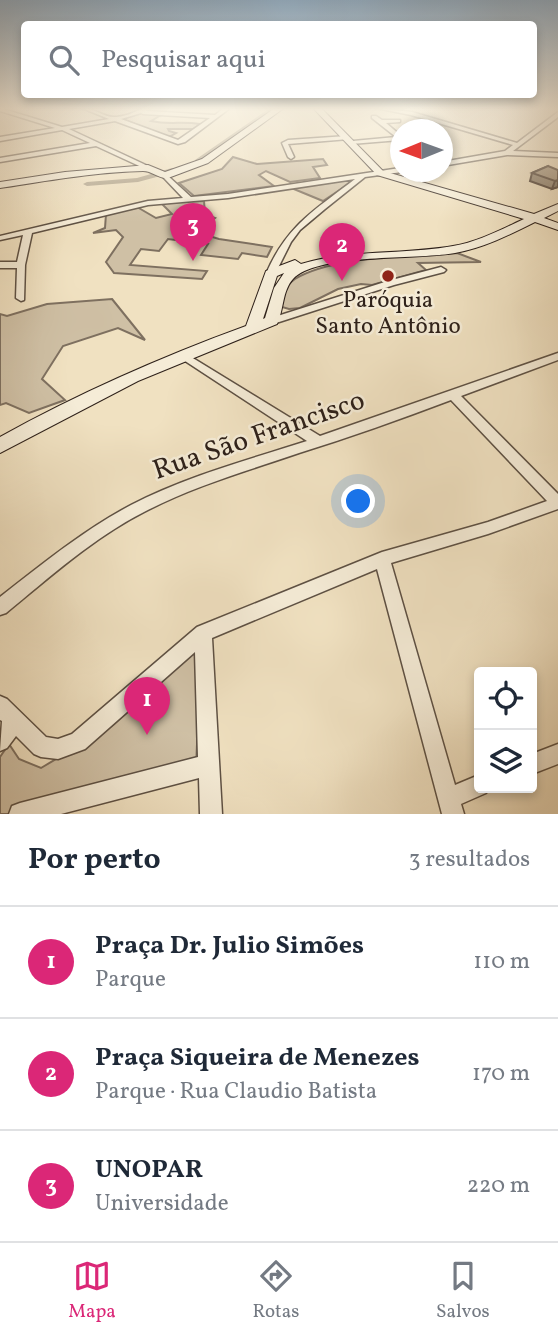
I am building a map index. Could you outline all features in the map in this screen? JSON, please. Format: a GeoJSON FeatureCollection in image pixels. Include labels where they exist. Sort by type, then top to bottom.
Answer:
{"type":"FeatureCollection","features":[{"type":"Feature","properties":{"kind":"street"},"geometry":{"type":"LineString","coordinates":[[0,160],[86,146]]}},
{"type":"Feature","properties":{"kind":"street"},"geometry":{"type":"LineString","coordinates":[[102,146],[159,173],[189,199]]}},
{"type":"Feature","properties":{"kind":"street"},"geometry":{"type":"LineString","coordinates":[[159,173],[190,162],[213,146]]}},
{"type":"Feature","properties":{"kind":"street"},"geometry":{"type":"LineString","coordinates":[[0,185],[72,174],[159,173],[205,161],[226,146]]}},
{"type":"Feature","properties":{"kind":"street"},"geometry":{"type":"LineString","coordinates":[[286,146],[291,157]]}},
{"type":"Feature","properties":{"kind":"street"},"geometry":{"type":"LineString","coordinates":[[355,146],[380,173],[534,218],[558,228]]}},
{"type":"Feature","properties":{"kind":"street"},"geometry":{"type":"LineString","coordinates":[[508,153],[517,146]]}},
{"type":"Feature","properties":{"kind":"street"},"geometry":{"type":"LineString","coordinates":[[539,146],[558,155]]}},
{"type":"Feature","properties":{"kind":"street"},"geometry":{"type":"LineString","coordinates":[[453,162],[508,153],[558,155]]}},
{"type":"Feature","properties":{"kind":"street"},"geometry":{"type":"LineString","coordinates":[[0,238],[122,208],[390,172]]}},
{"type":"Feature","properties":{"kind":"street"},"geometry":{"type":"LineString","coordinates":[[251,329],[271,275],[288,240],[302,222],[366,174]]}},
{"type":"Feature","properties":{"kind":"street"},"geometry":{"type":"LineString","coordinates":[[271,275],[302,262],[445,241],[558,197]]}},
{"type":"Feature","properties":{"kind":"street"},"geometry":{"type":"LineString","coordinates":[[272,321],[281,288],[288,275],[299,270],[367,257],[455,249],[558,207]]}},
{"type":"Feature","properties":{"kind":"street"},"geometry":{"type":"LineString","coordinates":[[21,298],[21,265],[29,233]]}},
{"type":"Feature","properties":{"kind":"street"},"geometry":{"type":"LineString","coordinates":[[0,265],[21,265]]}},
{"type":"Feature","properties":{"kind":"street"},"geometry":{"type":"LineString","coordinates":[[0,446],[61,412],[183,355],[272,321],[441,270]]}},
{"type":"Feature","properties":{"kind":"street"},"geometry":{"type":"LineString","coordinates":[[183,355],[319,442]]}},
{"type":"Feature","properties":{"kind":"street","name":"Rua São Francisco"},"geometry":{"type":"LineString","coordinates":[[0,607],[64,556],[136,509],[204,479],[319,442],[558,356]]}},
{"type":"Feature","properties":{"kind":"street"},"geometry":{"type":"LineString","coordinates":[[0,741],[6,714],[48,750],[72,745],[93,730],[203,633],[382,559],[488,528],[558,503],[453,395]]}},
{"type":"Feature","properties":{"kind":"street"},"geometry":{"type":"LineString","coordinates":[[382,559],[451,806],[474,790]]}},
{"type":"Feature","properties":{"kind":"street"},"geometry":{"type":"LineString","coordinates":[[203,633],[211,814]]}},
{"type":"Feature","properties":{"kind":"street"},"geometry":{"type":"LineString","coordinates":[[537,762],[558,754]]}},
{"type":"Feature","properties":{"kind":"street"},"geometry":{"type":"LineString","coordinates":[[20,814],[208,765]]}},
{"type":"Feature","properties":{"kind":"shaded area"},"geometry":{"type":"Polygon","coordinates":[[[233,157],[257,164],[323,159],[327,165],[313,167],[320,178],[290,182],[266,171],[259,175],[274,186],[194,196],[179,183],[222,169],[233,157]]]}},
{"type":"Feature","properties":{"kind":"shaded area"},"geometry":{"type":"Polygon","coordinates":[[[356,179],[323,201],[289,187],[356,179]]]}},
{"type":"Feature","properties":{"kind":"shaded area"},"geometry":{"type":"Polygon","coordinates":[[[204,201],[205,214],[215,218],[189,230],[219,239],[272,247],[267,257],[242,253],[238,259],[201,255],[208,244],[168,239],[159,251],[141,249],[130,265],[207,271],[202,279],[114,273],[106,262],[123,237],[116,230],[93,233],[105,228],[106,214],[137,207],[156,218],[172,214],[160,202],[204,201]]]}},
{"type":"Feature","properties":{"kind":"shaded area"},"geometry":{"type":"Polygon","coordinates":[[[457,253],[481,262],[418,263],[426,270],[372,285],[361,284],[338,289],[300,308],[282,307],[280,301],[295,279],[329,266],[373,258],[457,253]]]}},
{"type":"Feature","properties":{"kind":"shaded area"},"geometry":{"type":"Polygon","coordinates":[[[112,299],[145,340],[118,328],[63,346],[42,379],[65,400],[29,413],[6,403],[0,405],[0,314],[7,316],[47,304],[112,299]]]}},
{"type":"Feature","properties":{"kind":"shaded area"},"geometry":{"type":"Polygon","coordinates":[[[201,644],[196,769],[22,814],[0,814],[0,757],[9,744],[19,759],[41,768],[113,725],[201,644]]]}},
{"type":"Feature","properties":{"kind":"building"},"geometry":{"type":"Polygon","coordinates":[[[548,166],[558,170],[558,180],[532,173],[548,166]]]}},
{"type":"Feature","properties":{"kind":"waterway"},"geometry":{"type":"LineString","coordinates":[[198,162],[221,146]]}},
{"type":"Feature","properties":{"kind":"waterway"},"geometry":{"type":"LineString","coordinates":[[87,184],[138,180],[172,170]]}},
{"type":"Feature","properties":{"kind":"place","name":"UNOPAR"},"geometry":{"type":"Point","coordinates":[193,261]}},
{"type":"Feature","properties":{"kind":"place","name":"Paróquia Santo Antônio"},"geometry":{"type":"Point","coordinates":[388,276]}},
{"type":"Feature","properties":{"kind":"place","name":"Praça Siqueira de Menezes"},"geometry":{"type":"Point","coordinates":[342,281]}},
{"type":"Feature","properties":{"kind":"place","name":"Praça Dr. Julio Simões"},"geometry":{"type":"Point","coordinates":[147,735]}}]}
